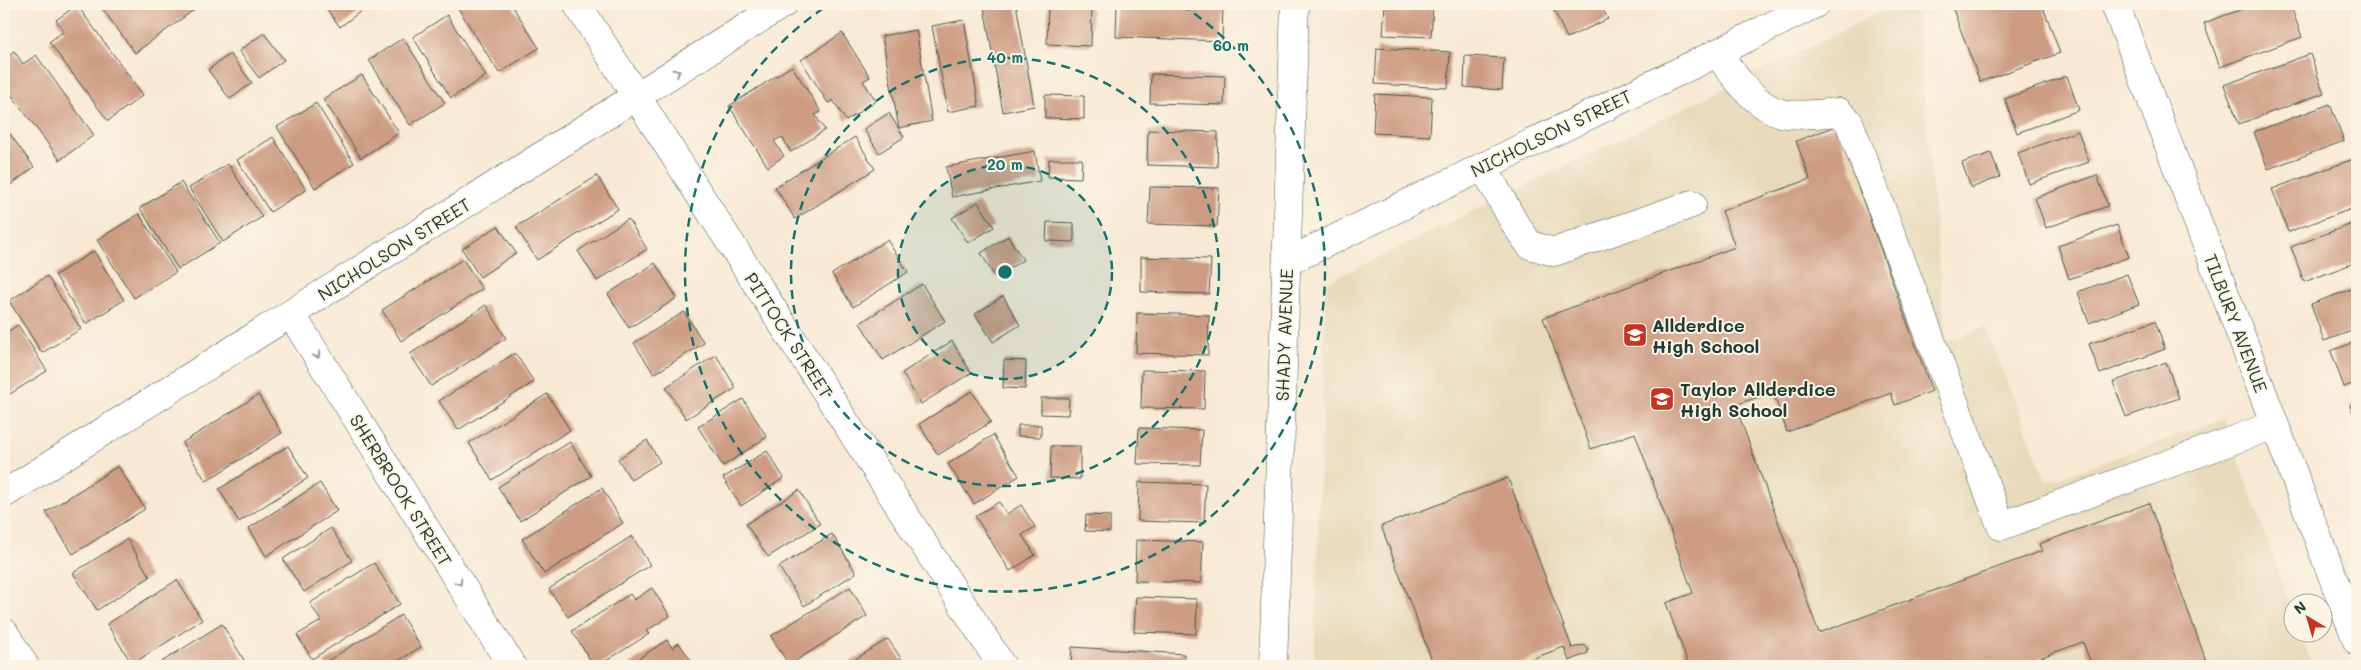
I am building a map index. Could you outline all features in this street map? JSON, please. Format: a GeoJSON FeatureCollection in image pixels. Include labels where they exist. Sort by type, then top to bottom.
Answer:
{"type":"FeatureCollection","features":[{"type":"Feature","properties":{"kind":"street","name":"PITTOCK STREET"},"geometry":{"type":"LineString","coordinates":[[577,4],[1002,666]]}},
{"type":"Feature","properties":{"kind":"street","name":"NICHOLSON STREET"},"geometry":{"type":"LineString","coordinates":[[4,494],[784,4]]}},
{"type":"Feature","properties":{"kind":"street","name":"SHADY AVENUE"},"geometry":{"type":"LineString","coordinates":[[1273,666],[1295,4]]}},
{"type":"Feature","properties":{"kind":"street","name":"NICHOLSON STREET"},"geometry":{"type":"LineString","coordinates":[[1287,262],[1815,4]]}},
{"type":"Feature","properties":{"kind":"street","name":"TILBURY AVENUE"},"geometry":{"type":"LineString","coordinates":[[2115,4],[2357,641]]}},
{"type":"Feature","properties":{"kind":"street"},"geometry":{"type":"LineString","coordinates":[[1717,53],[1735,76],[1759,101],[1781,113],[1839,112],[1849,122],[2001,526],[2274,425]]}},
{"type":"Feature","properties":{"kind":"street"},"geometry":{"type":"LineString","coordinates":[[1483,166],[1515,224],[1530,245],[1554,252],[1692,204]]}},
{"type":"Feature","properties":{"kind":"street","name":"SHERBROOK STREET"},"geometry":{"type":"LineString","coordinates":[[291,314],[512,666]]}},
{"type":"Feature","properties":{"kind":"street"},"geometry":{"type":"LineString","coordinates":[[4,632],[25,666]]}},
{"type":"Feature","properties":{"kind":"shaded area","name":"Allderdice High School"},"geometry":{"type":"Polygon","coordinates":[[[1897,4],[1916,4],[1946,342],[1985,327],[2047,482],[2224,419],[2285,592],[2284,642],[2303,642],[2312,666],[1314,666],[1326,283],[1897,4]]]}},
{"type":"Feature","properties":{"kind":"building"},"geometry":{"type":"Polygon","coordinates":[[[99,4],[191,4],[195,9],[135,53],[99,4]]]}},
{"type":"Feature","properties":{"kind":"building"},"geometry":{"type":"Polygon","coordinates":[[[323,4],[364,4],[366,7],[340,27],[323,4]]]}},
{"type":"Feature","properties":{"kind":"building"},"geometry":{"type":"Polygon","coordinates":[[[465,4],[511,4],[539,48],[499,73],[458,8],[465,4]]]}},
{"type":"Feature","properties":{"kind":"building"},"geometry":{"type":"Polygon","coordinates":[[[1016,4],[1034,106],[1003,112],[984,7],[1016,4]]]}},
{"type":"Feature","properties":{"kind":"building"},"geometry":{"type":"Polygon","coordinates":[[[1048,4],[1092,4],[1091,46],[1047,44],[1048,4]]]}},
{"type":"Feature","properties":{"kind":"building"},"geometry":{"type":"Polygon","coordinates":[[[1117,4],[1223,4],[1222,41],[1116,37],[1117,4]]]}},
{"type":"Feature","properties":{"kind":"building"},"geometry":{"type":"Polygon","coordinates":[[[1385,4],[1433,5],[1431,37],[1383,35],[1385,4]]]}},
{"type":"Feature","properties":{"kind":"building"},"geometry":{"type":"Polygon","coordinates":[[[1551,4],[1600,4],[1608,19],[1567,38],[1551,4]]]}},
{"type":"Feature","properties":{"kind":"building"},"geometry":{"type":"Polygon","coordinates":[[[1951,4],[2042,4],[2060,53],[1980,82],[1951,4]]]}},
{"type":"Feature","properties":{"kind":"building"},"geometry":{"type":"Polygon","coordinates":[[[2256,4],[2290,4],[2302,37],[2220,67],[2204,23],[2256,4]]]}},
{"type":"Feature","properties":{"kind":"building"},"geometry":{"type":"Polygon","coordinates":[[[77,5],[143,95],[108,121],[49,42],[64,31],[56,20],[77,5]]]}},
{"type":"Feature","properties":{"kind":"building"},"geometry":{"type":"Polygon","coordinates":[[[447,15],[486,76],[451,98],[413,37],[447,15]]]}},
{"type":"Feature","properties":{"kind":"building"},"geometry":{"type":"Polygon","coordinates":[[[964,20],[979,106],[948,112],[932,26],[964,20]]]}},
{"type":"Feature","properties":{"kind":"building"},"geometry":{"type":"Polygon","coordinates":[[[916,30],[932,121],[899,128],[882,36],[916,30]]]}},
{"type":"Feature","properties":{"kind":"building"},"geometry":{"type":"Polygon","coordinates":[[[264,33],[284,60],[259,78],[239,51],[264,33]]]}},
{"type":"Feature","properties":{"kind":"building"},"geometry":{"type":"Polygon","coordinates":[[[842,33],[870,77],[863,81],[876,101],[846,121],[833,100],[828,103],[801,60],[842,33]]]}},
{"type":"Feature","properties":{"kind":"building"},"geometry":{"type":"Polygon","coordinates":[[[403,38],[445,103],[410,125],[369,60],[403,38]]]}},
{"type":"Feature","properties":{"kind":"building"},"geometry":{"type":"Polygon","coordinates":[[[1377,48],[1450,52],[1448,88],[1375,84],[1377,48]]]}},
{"type":"Feature","properties":{"kind":"building"},"geometry":{"type":"Polygon","coordinates":[[[14,51],[23,64],[36,55],[94,135],[60,160],[4,85],[4,59],[14,51]]]}},
{"type":"Feature","properties":{"kind":"building"},"geometry":{"type":"Polygon","coordinates":[[[230,54],[252,83],[230,99],[208,70],[230,54]]]}},
{"type":"Feature","properties":{"kind":"building"},"geometry":{"type":"Polygon","coordinates":[[[2310,54],[2324,93],[2239,124],[2224,85],[2310,54]]]}},
{"type":"Feature","properties":{"kind":"building"},"geometry":{"type":"Polygon","coordinates":[[[1465,56],[1504,58],[1502,90],[1464,87],[1465,56]]]}},
{"type":"Feature","properties":{"kind":"building"},"geometry":{"type":"Polygon","coordinates":[[[792,66],[821,112],[815,115],[825,130],[791,152],[782,137],[774,141],[784,156],[768,167],[729,106],[792,66]]]}},
{"type":"Feature","properties":{"kind":"building"},"geometry":{"type":"Polygon","coordinates":[[[1151,74],[1225,76],[1224,105],[1150,103],[1151,74]]]}},
{"type":"Feature","properties":{"kind":"building"},"geometry":{"type":"Polygon","coordinates":[[[362,75],[399,133],[361,158],[323,99],[362,75]]]}},
{"type":"Feature","properties":{"kind":"building"},"geometry":{"type":"Polygon","coordinates":[[[2067,76],[2079,110],[2017,133],[2005,99],[2067,76]]]}},
{"type":"Feature","properties":{"kind":"building"},"geometry":{"type":"Polygon","coordinates":[[[1375,94],[1432,97],[1430,136],[1373,133],[1375,94]]]}},
{"type":"Feature","properties":{"kind":"building"},"geometry":{"type":"Polygon","coordinates":[[[1045,95],[1084,96],[1084,119],[1045,118],[1045,95]]]}},
{"type":"Feature","properties":{"kind":"building"},"geometry":{"type":"Polygon","coordinates":[[[316,103],[354,163],[315,188],[277,127],[316,103]]]}},
{"type":"Feature","properties":{"kind":"building"},"geometry":{"type":"Polygon","coordinates":[[[2330,104],[2344,141],[2268,169],[2254,132],[2330,104]]]}},
{"type":"Feature","properties":{"kind":"building"},"geometry":{"type":"Polygon","coordinates":[[[889,113],[904,137],[879,153],[864,129],[889,113]]]}},
{"type":"Feature","properties":{"kind":"building"},"geometry":{"type":"Polygon","coordinates":[[[4,126],[34,167],[4,190],[4,126]]]}},
{"type":"Feature","properties":{"kind":"building","name":"Taylor Allderdice High School"},"geometry":{"type":"Polygon","coordinates":[[[1836,126],[1932,391],[1895,405],[1891,393],[1787,432],[1773,392],[1735,405],[1819,633],[2042,551],[2039,544],[2149,503],[2208,666],[2092,666],[2083,642],[2017,666],[1689,666],[1666,603],[1693,593],[1635,433],[1591,449],[1543,318],[1735,247],[1722,211],[1810,179],[1796,141],[1836,126]]]}},
{"type":"Feature","properties":{"kind":"building"},"geometry":{"type":"Polygon","coordinates":[[[1148,130],[1218,132],[1217,167],[1147,165],[1148,130]]]}},
{"type":"Feature","properties":{"kind":"building"},"geometry":{"type":"Polygon","coordinates":[[[2078,131],[2089,162],[2029,184],[2018,153],[2078,131]]]}},
{"type":"Feature","properties":{"kind":"building"},"geometry":{"type":"Polygon","coordinates":[[[273,137],[306,190],[270,212],[237,160],[273,137]]]}},
{"type":"Feature","properties":{"kind":"building"},"geometry":{"type":"Polygon","coordinates":[[[855,137],[875,169],[795,219],[775,187],[855,137]]]}},
{"type":"Feature","properties":{"kind":"building"},"geometry":{"type":"Polygon","coordinates":[[[1035,151],[1040,181],[952,197],[946,167],[1035,151]]]}},
{"type":"Feature","properties":{"kind":"building"},"geometry":{"type":"Polygon","coordinates":[[[1991,153],[2000,177],[1971,188],[1962,163],[1991,153]]]}},
{"type":"Feature","properties":{"kind":"building"},"geometry":{"type":"Polygon","coordinates":[[[2356,158],[2357,207],[2288,232],[2272,189],[2356,158]]]}},
{"type":"Feature","properties":{"kind":"building"},"geometry":{"type":"Polygon","coordinates":[[[1049,159],[1082,159],[1081,178],[1048,177],[1049,159]]]}},
{"type":"Feature","properties":{"kind":"building"},"geometry":{"type":"Polygon","coordinates":[[[228,164],[262,217],[223,242],[189,188],[228,164]]]}},
{"type":"Feature","properties":{"kind":"building"},"geometry":{"type":"Polygon","coordinates":[[[2097,175],[2108,206],[2046,228],[2035,198],[2097,175]]]}},
{"type":"Feature","properties":{"kind":"building"},"geometry":{"type":"Polygon","coordinates":[[[597,176],[618,209],[537,260],[516,227],[597,176]]]}},
{"type":"Feature","properties":{"kind":"building"},"geometry":{"type":"Polygon","coordinates":[[[181,182],[220,243],[178,269],[140,208],[181,182]]]}},
{"type":"Feature","properties":{"kind":"building"},"geometry":{"type":"Polygon","coordinates":[[[1150,187],[1219,188],[1217,226],[1148,224],[1150,187]]]}},
{"type":"Feature","properties":{"kind":"building"},"geometry":{"type":"Polygon","coordinates":[[[978,202],[994,227],[968,243],[952,218],[978,202]]]}},
{"type":"Feature","properties":{"kind":"building"},"geometry":{"type":"Polygon","coordinates":[[[139,214],[176,272],[134,298],[97,240],[139,214]]]}},
{"type":"Feature","properties":{"kind":"building"},"geometry":{"type":"Polygon","coordinates":[[[628,219],[647,249],[597,281],[578,251],[628,219]]]}},
{"type":"Feature","properties":{"kind":"building"},"geometry":{"type":"Polygon","coordinates":[[[1047,222],[1074,223],[1074,242],[1046,241],[1047,222]]]}},
{"type":"Feature","properties":{"kind":"building"},"geometry":{"type":"Polygon","coordinates":[[[2357,222],[2357,262],[2304,282],[2291,247],[2357,222]]]}},
{"type":"Feature","properties":{"kind":"building"},"geometry":{"type":"Polygon","coordinates":[[[2117,225],[2129,257],[2069,279],[2058,246],[2117,225]]]}},
{"type":"Feature","properties":{"kind":"building"},"geometry":{"type":"Polygon","coordinates":[[[498,226],[516,253],[480,277],[462,249],[498,226]]]}},
{"type":"Feature","properties":{"kind":"building"},"geometry":{"type":"Polygon","coordinates":[[[1008,236],[1023,260],[995,277],[981,253],[1008,236]]]}},
{"type":"Feature","properties":{"kind":"building"},"geometry":{"type":"Polygon","coordinates":[[[887,240],[908,272],[853,307],[832,274],[887,240]]]}},
{"type":"Feature","properties":{"kind":"building"},"geometry":{"type":"Polygon","coordinates":[[[94,251],[124,300],[86,324],[55,275],[94,251]]]}},
{"type":"Feature","properties":{"kind":"building"},"geometry":{"type":"Polygon","coordinates":[[[1141,257],[1211,259],[1209,294],[1141,292],[1141,257]]]}},
{"type":"Feature","properties":{"kind":"building"},"geometry":{"type":"Polygon","coordinates":[[[463,259],[482,289],[401,341],[382,310],[463,259]]]}},
{"type":"Feature","properties":{"kind":"building"},"geometry":{"type":"Polygon","coordinates":[[[655,263],[677,298],[629,328],[608,294],[655,263]]]}},
{"type":"Feature","properties":{"kind":"building"},"geometry":{"type":"Polygon","coordinates":[[[2127,274],[2139,304],[2089,323],[2078,292],[2127,274]]]}},
{"type":"Feature","properties":{"kind":"building"},"geometry":{"type":"Polygon","coordinates":[[[47,276],[81,329],[42,353],[9,301],[47,276]]]}},
{"type":"Feature","properties":{"kind":"building"},"geometry":{"type":"Polygon","coordinates":[[[922,284],[945,321],[883,360],[860,323],[922,284]]]}},
{"type":"Feature","properties":{"kind":"building"},"geometry":{"type":"Polygon","coordinates":[[[2357,287],[2357,329],[2324,341],[2311,304],[2357,287]]]}},
{"type":"Feature","properties":{"kind":"building"},"geometry":{"type":"Polygon","coordinates":[[[1003,296],[1020,325],[993,342],[975,314],[1003,296]]]}},
{"type":"Feature","properties":{"kind":"building"},"geometry":{"type":"Polygon","coordinates":[[[486,305],[506,338],[431,386],[410,354],[486,305]]]}},
{"type":"Feature","properties":{"kind":"building"},"geometry":{"type":"Polygon","coordinates":[[[684,312],[704,343],[654,374],[634,343],[684,312]]]}},
{"type":"Feature","properties":{"kind":"building"},"geometry":{"type":"Polygon","coordinates":[[[1137,313],[1209,315],[1208,355],[1136,353],[1137,313]]]}},
{"type":"Feature","properties":{"kind":"building"},"geometry":{"type":"Polygon","coordinates":[[[2155,321],[2165,349],[2100,374],[2089,344],[2155,321]]]}},
{"type":"Feature","properties":{"kind":"building"},"geometry":{"type":"Polygon","coordinates":[[[18,325],[47,371],[10,394],[4,384],[4,334],[18,325]]]}},
{"type":"Feature","properties":{"kind":"building"},"geometry":{"type":"Polygon","coordinates":[[[952,341],[971,373],[921,404],[902,373],[952,341]]]}},
{"type":"Feature","properties":{"kind":"building"},"geometry":{"type":"Polygon","coordinates":[[[2357,341],[2357,382],[2344,387],[2331,351],[2357,341]]]}},
{"type":"Feature","properties":{"kind":"building"},"geometry":{"type":"Polygon","coordinates":[[[515,353],[534,382],[458,430],[439,401],[515,353]]]}},
{"type":"Feature","properties":{"kind":"building"},"geometry":{"type":"Polygon","coordinates":[[[716,355],[736,388],[686,419],[666,387],[716,355]]]}},
{"type":"Feature","properties":{"kind":"building"},"geometry":{"type":"Polygon","coordinates":[[[1004,360],[1026,361],[1025,389],[1003,388],[1004,360]]]}},
{"type":"Feature","properties":{"kind":"building"},"geometry":{"type":"Polygon","coordinates":[[[2166,362],[2179,398],[2126,417],[2113,382],[2166,362]]]}},
{"type":"Feature","properties":{"kind":"building"},"geometry":{"type":"Polygon","coordinates":[[[1142,370],[1205,371],[1204,409],[1141,408],[1142,370]]]}},
{"type":"Feature","properties":{"kind":"building"},"geometry":{"type":"Polygon","coordinates":[[[972,391],[991,422],[938,455],[919,424],[972,391]]]}},
{"type":"Feature","properties":{"kind":"building"},"geometry":{"type":"Polygon","coordinates":[[[547,394],[570,430],[492,480],[469,443],[547,394]]]}},
{"type":"Feature","properties":{"kind":"building"},"geometry":{"type":"Polygon","coordinates":[[[258,395],[282,433],[206,481],[182,443],[258,395]]]}},
{"type":"Feature","properties":{"kind":"building"},"geometry":{"type":"Polygon","coordinates":[[[1041,398],[1069,398],[1068,415],[1041,414],[1041,398]]]}},
{"type":"Feature","properties":{"kind":"building"},"geometry":{"type":"Polygon","coordinates":[[[743,399],[767,437],[723,466],[698,427],[743,399]]]}},
{"type":"Feature","properties":{"kind":"building"},"geometry":{"type":"Polygon","coordinates":[[[2357,403],[2357,424],[2350,405],[2357,403]]]}},
{"type":"Feature","properties":{"kind":"building"},"geometry":{"type":"Polygon","coordinates":[[[1018,425],[1041,425],[1041,437],[1018,436],[1018,425]]]}},
{"type":"Feature","properties":{"kind":"building"},"geometry":{"type":"Polygon","coordinates":[[[1139,428],[1202,430],[1200,465],[1137,464],[1139,428]]]}},
{"type":"Feature","properties":{"kind":"building"},"geometry":{"type":"Polygon","coordinates":[[[993,435],[1019,476],[974,504],[948,464],[993,435]]]}},
{"type":"Feature","properties":{"kind":"building"},"geometry":{"type":"Polygon","coordinates":[[[647,440],[660,462],[631,480],[618,459],[647,440]]]}},
{"type":"Feature","properties":{"kind":"building"},"geometry":{"type":"Polygon","coordinates":[[[570,442],[591,476],[520,521],[498,487],[570,442]]]}},
{"type":"Feature","properties":{"kind":"building"},"geometry":{"type":"Polygon","coordinates":[[[288,446],[308,478],[239,522],[219,489],[288,446]]]}},
{"type":"Feature","properties":{"kind":"building"},"geometry":{"type":"Polygon","coordinates":[[[1051,446],[1080,446],[1080,479],[1050,478],[1051,446]]]}},
{"type":"Feature","properties":{"kind":"building"},"geometry":{"type":"Polygon","coordinates":[[[767,451],[784,478],[741,506],[723,478],[767,451]]]}},
{"type":"Feature","properties":{"kind":"building"},"geometry":{"type":"Polygon","coordinates":[[[118,466],[145,509],[73,554],[46,512],[118,466]]]}},
{"type":"Feature","properties":{"kind":"building"},"geometry":{"type":"Polygon","coordinates":[[[1508,478],[1572,648],[1584,645],[1588,648],[1588,653],[1569,661],[1564,647],[1512,666],[1434,666],[1381,526],[1508,478]]]}},
{"type":"Feature","properties":{"kind":"building"},"geometry":{"type":"Polygon","coordinates":[[[1139,482],[1206,484],[1204,523],[1138,521],[1139,482]]]}},
{"type":"Feature","properties":{"kind":"building"},"geometry":{"type":"Polygon","coordinates":[[[320,483],[337,511],[266,556],[249,528],[320,483]]]}},
{"type":"Feature","properties":{"kind":"building"},"geometry":{"type":"Polygon","coordinates":[[[602,488],[623,523],[544,574],[522,539],[602,488]]]}},
{"type":"Feature","properties":{"kind":"building"},"geometry":{"type":"Polygon","coordinates":[[[799,490],[820,524],[768,557],[746,524],[799,490]]]}},
{"type":"Feature","properties":{"kind":"building"},"geometry":{"type":"Polygon","coordinates":[[[999,502],[1007,514],[1021,505],[1035,527],[1022,535],[1035,555],[1010,571],[975,516],[999,502]]]}},
{"type":"Feature","properties":{"kind":"building"},"geometry":{"type":"Polygon","coordinates":[[[1086,515],[1110,516],[1110,532],[1085,531],[1086,515]]]}},
{"type":"Feature","properties":{"kind":"building"},"geometry":{"type":"Polygon","coordinates":[[[331,528],[352,561],[304,592],[283,559],[331,528]]]}},
{"type":"Feature","properties":{"kind":"building"},"geometry":{"type":"Polygon","coordinates":[[[832,534],[856,573],[804,606],[779,567],[832,534]]]}},
{"type":"Feature","properties":{"kind":"building"},"geometry":{"type":"Polygon","coordinates":[[[632,536],[650,565],[568,617],[549,589],[632,536]]]}},
{"type":"Feature","properties":{"kind":"building"},"geometry":{"type":"Polygon","coordinates":[[[127,539],[150,577],[97,610],[73,573],[127,539]]]}},
{"type":"Feature","properties":{"kind":"building"},"geometry":{"type":"Polygon","coordinates":[[[1136,540],[1203,542],[1201,583],[1135,581],[1136,540]]]}},
{"type":"Feature","properties":{"kind":"building"},"geometry":{"type":"Polygon","coordinates":[[[374,563],[400,604],[312,659],[297,635],[321,621],[310,603],[374,563]]]}},
{"type":"Feature","properties":{"kind":"building"},"geometry":{"type":"Polygon","coordinates":[[[177,580],[202,620],[132,664],[107,624],[177,580]]]}},
{"type":"Feature","properties":{"kind":"building"},"geometry":{"type":"Polygon","coordinates":[[[850,587],[867,616],[789,665],[771,636],[850,587]]]}},
{"type":"Feature","properties":{"kind":"building"},"geometry":{"type":"Polygon","coordinates":[[[652,588],[670,616],[646,631],[649,634],[598,666],[594,666],[572,631],[630,594],[634,600],[652,588]]]}},
{"type":"Feature","properties":{"kind":"building"},"geometry":{"type":"Polygon","coordinates":[[[1136,597],[1197,599],[1196,634],[1134,632],[1136,597]]]}},
{"type":"Feature","properties":{"kind":"building"},"geometry":{"type":"Polygon","coordinates":[[[401,615],[421,647],[390,666],[326,666],[324,663],[401,615]]]}},
{"type":"Feature","properties":{"kind":"building"},"geometry":{"type":"Polygon","coordinates":[[[222,624],[244,660],[233,666],[155,666],[222,624]]]}},
{"type":"Feature","properties":{"kind":"building"},"geometry":{"type":"Polygon","coordinates":[[[888,639],[906,666],[844,666],[888,639]]]}},
{"type":"Feature","properties":{"kind":"building"},"geometry":{"type":"Polygon","coordinates":[[[667,640],[672,648],[679,643],[694,665],[627,666],[667,640]]]}},
{"type":"Feature","properties":{"kind":"building"},"geometry":{"type":"Polygon","coordinates":[[[1072,647],[1184,654],[1184,666],[1071,666],[1072,647]]]}},
{"type":"Feature","properties":{"kind":"building"},"geometry":{"type":"Polygon","coordinates":[[[427,661],[431,666],[420,666],[427,661]]]}},
{"type":"Feature","properties":{"kind":"place","name":"Allderdice High School"},"geometry":{"type":"Point","coordinates":[1635,335]}},
{"type":"Feature","properties":{"kind":"place","name":"Taylor Allderdice High School"},"geometry":{"type":"Point","coordinates":[1662,399]}}]}
